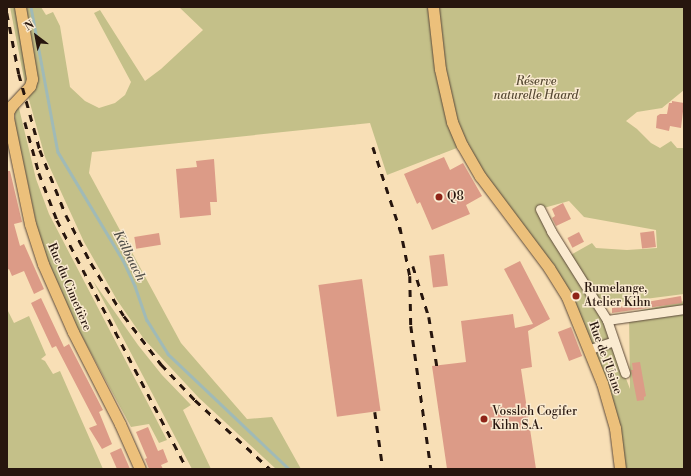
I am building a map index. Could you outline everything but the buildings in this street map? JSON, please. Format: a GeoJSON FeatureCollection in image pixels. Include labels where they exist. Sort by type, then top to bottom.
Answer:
{"type":"FeatureCollection","features":[{"type":"Feature","properties":{"kind":"main road","name":"Rue du Cimetière"},"geometry":{"type":"LineString","coordinates":[[20,7],[32,79],[30,86],[12,105],[8,112],[8,118],[30,224],[43,264],[73,332],[120,424],[140,469]]}},
{"type":"Feature","properties":{"kind":"main road","name":"Rue de l'Usine"},"geometry":{"type":"LineString","coordinates":[[433,7],[440,69],[452,122],[462,145],[480,176],[549,268],[567,297],[590,349],[602,382],[615,428],[620,469]]}},
{"type":"Feature","properties":{"kind":"street"},"geometry":{"type":"LineString","coordinates":[[540,209],[551,231],[607,320],[625,373]]}},
{"type":"Feature","properties":{"kind":"street"},"geometry":{"type":"LineString","coordinates":[[607,320],[684,309]]}},
{"type":"Feature","properties":{"kind":"street"},"geometry":{"type":"LineString","coordinates":[[590,349],[614,341]]}},
{"type":"Feature","properties":{"kind":"green space"},"geometry":{"type":"Polygon","coordinates":[[[10,7],[16,7],[27,77],[25,84],[10,7]]]}},
{"type":"Feature","properties":{"kind":"green space","name":"Réserve naturelle Haard"},"geometry":{"type":"Polygon","coordinates":[[[26,7],[41,7],[46,15],[53,12],[60,26],[70,87],[85,101],[99,108],[115,103],[125,95],[131,82],[94,13],[100,10],[145,81],[161,69],[203,30],[179,7],[684,7],[684,90],[662,108],[637,112],[626,121],[637,129],[651,143],[660,148],[671,141],[677,148],[684,148],[684,294],[598,305],[630,389],[629,313],[684,301],[684,469],[620,469],[615,428],[567,297],[462,146],[387,175],[370,123],[92,152],[89,173],[181,343],[247,419],[272,417],[301,469],[276,469],[199,398],[144,339],[117,300],[84,242],[45,157],[28,96],[35,75],[26,7]],[[569,201],[540,209],[567,257],[592,243],[596,248],[627,250],[657,248],[656,230],[584,217],[569,201]]]}},
{"type":"Feature","properties":{"kind":"green space"},"geometry":{"type":"Polygon","coordinates":[[[18,104],[36,179],[49,214],[167,440],[159,443],[149,424],[131,427],[78,329],[48,261],[37,227],[15,124],[15,107],[18,104]]]}},
{"type":"Feature","properties":{"kind":"green space"},"geometry":{"type":"Polygon","coordinates":[[[93,281],[138,345],[162,375],[191,405],[183,410],[211,469],[192,469],[93,281]]]}},
{"type":"Feature","properties":{"kind":"green space"},"geometry":{"type":"Polygon","coordinates":[[[7,309],[14,323],[29,316],[46,355],[41,359],[45,361],[53,374],[60,371],[103,469],[7,469],[7,309]]]}},
{"type":"Feature","properties":{"kind":"waterway","name":"Kälbaach"},"geometry":{"type":"LineString","coordinates":[[31,7],[58,152],[123,260],[135,286],[147,320],[168,354],[289,469]]}},
{"type":"Feature","properties":{"kind":"railway"},"geometry":{"type":"LineString","coordinates":[[7,13],[19,74],[40,150],[66,215],[91,263],[124,316],[161,364],[195,400],[270,469]]}},
{"type":"Feature","properties":{"kind":"railway"},"geometry":{"type":"LineString","coordinates":[[25,122],[39,173],[57,220],[187,469]]}},
{"type":"Feature","properties":{"kind":"railway"},"geometry":{"type":"LineString","coordinates":[[373,147],[401,232]]}},
{"type":"Feature","properties":{"kind":"railway"},"geometry":{"type":"LineString","coordinates":[[400,227],[410,276],[411,326],[431,469]]}},
{"type":"Feature","properties":{"kind":"railway"},"geometry":{"type":"LineString","coordinates":[[413,266],[429,317],[437,366]]}},
{"type":"Feature","properties":{"kind":"railway"},"geometry":{"type":"LineString","coordinates":[[375,412],[383,469]]}},
{"type":"Feature","properties":{"kind":"place","name":"Q8"},"geometry":{"type":"Point","coordinates":[439,197]}},
{"type":"Feature","properties":{"kind":"place","name":"Rumelange, Atelier Kihn"},"geometry":{"type":"Point","coordinates":[576,296]}},
{"type":"Feature","properties":{"kind":"place","name":"Vossloh Cogifer Kihn S.A."},"geometry":{"type":"Point","coordinates":[484,419]}}]}
